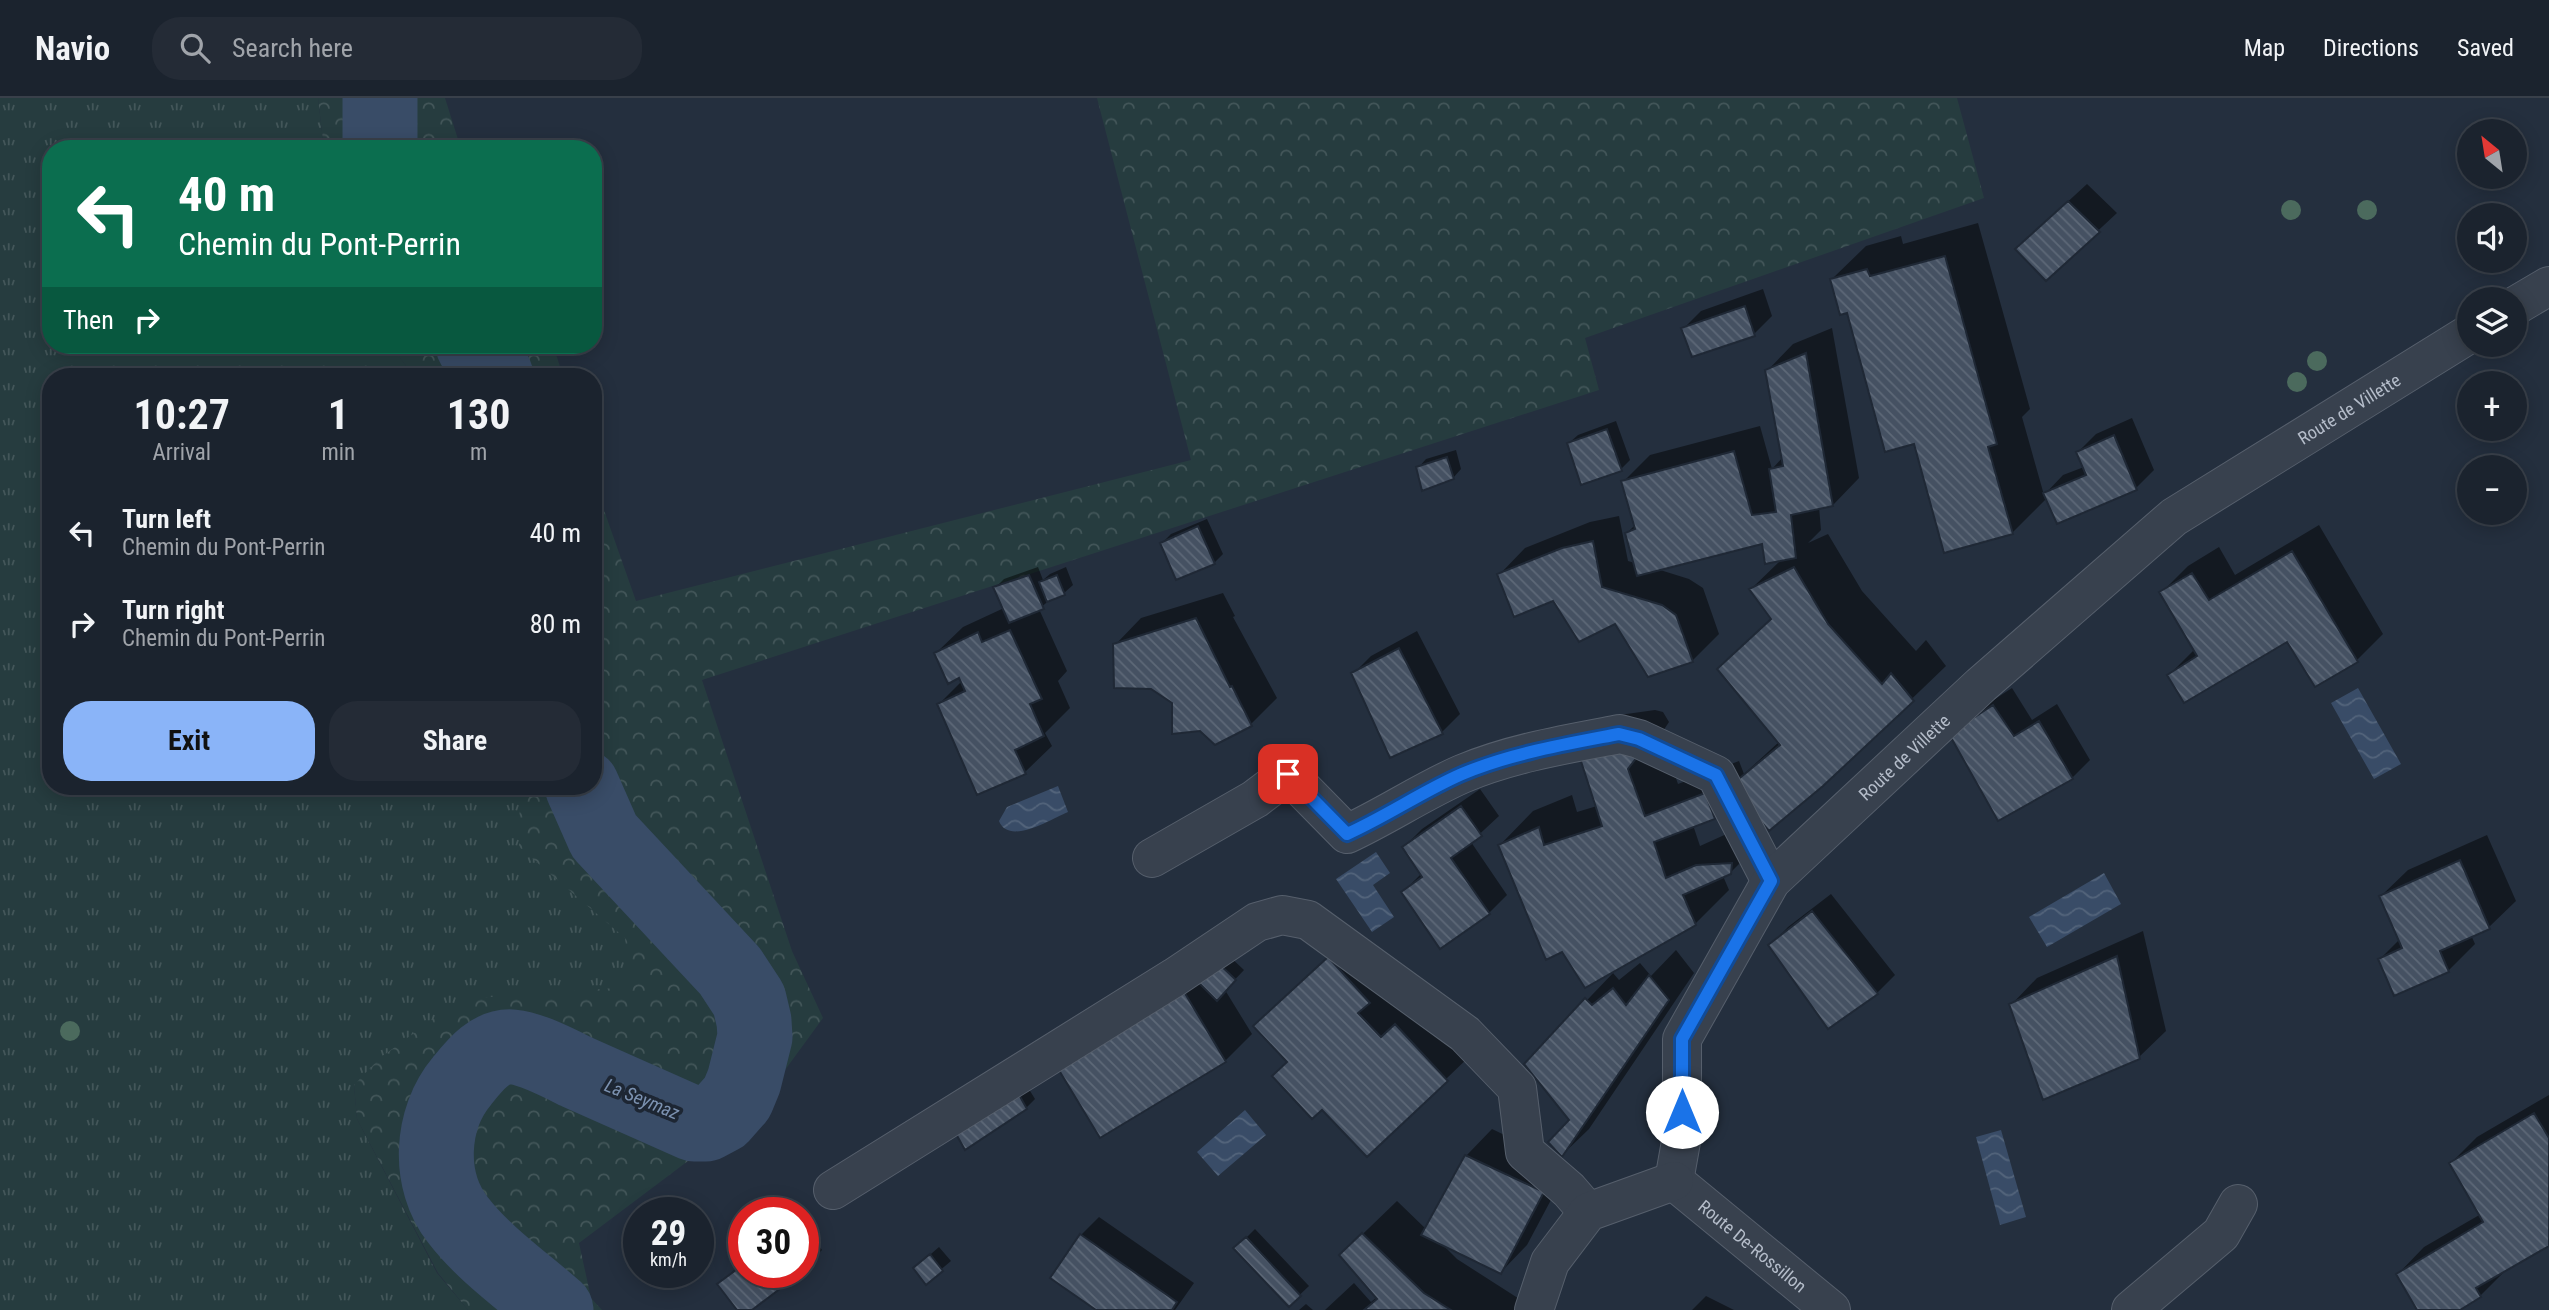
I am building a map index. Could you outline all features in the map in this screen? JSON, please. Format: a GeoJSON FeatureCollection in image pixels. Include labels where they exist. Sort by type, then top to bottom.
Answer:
{"type":"FeatureCollection","features":[{"type":"Feature","properties":{"kind":"street"},"geometry":{"type":"LineString","coordinates":[[2527,299],[2549,286]]}},
{"type":"Feature","properties":{"kind":"street","name":"Route de Villette"},"geometry":{"type":"LineString","coordinates":[[1674,1181],[1682,1136],[1682,1039],[1771,881],[1981,685],[2174,517],[2457,341]]}},
{"type":"Feature","properties":{"kind":"street"},"geometry":{"type":"LineString","coordinates":[[1152,858],[1255,799],[1288,774],[1347,834],[1460,775],[1498,760],[1619,734],[1639,739],[1716,775],[1771,881]]}},
{"type":"Feature","properties":{"kind":"street"},"geometry":{"type":"LineString","coordinates":[[833,1189],[1175,977],[1256,922],[1282,915],[1308,920],[1465,1034],[1517,1088],[1525,1152],[1569,1190],[1588,1212]]}},
{"type":"Feature","properties":{"kind":"street"},"geometry":{"type":"LineString","coordinates":[[1534,1310],[1550,1262],[1588,1212],[1674,1181]]}},
{"type":"Feature","properties":{"kind":"street","name":"Route De-Rossillon"},"geometry":{"type":"LineString","coordinates":[[1674,1181],[1830,1310]]}},
{"type":"Feature","properties":{"kind":"street"},"geometry":{"type":"LineString","coordinates":[[2131,1310],[2221,1234],[2238,1204]]}},
{"type":"Feature","properties":{"kind":"green space"},"geometry":{"type":"Polygon","coordinates":[[[0,98],[318,98],[323,140],[42,140],[42,354],[397,354],[408,368],[42,368],[42,795],[520,795],[520,847],[705,985],[354,1085],[357,1119],[437,1273],[468,1310],[0,1310],[0,98]]]}},
{"type":"Feature","properties":{"kind":"green space"},"geometry":{"type":"Polygon","coordinates":[[[318,98],[445,98],[458,140],[323,140],[318,98]]]}},
{"type":"Feature","properties":{"kind":"green space"},"geometry":{"type":"Polygon","coordinates":[[[1097,98],[1957,98],[1984,198],[1585,338],[1599,390],[702,680],[792,951],[823,1018],[750,1118],[640,1197],[623,1197],[623,1210],[579,1243],[591,1298],[602,1310],[468,1310],[438,1273],[357,1119],[354,1085],[380,1058],[443,1012],[476,998],[629,987],[625,938],[519,847],[520,795],[602,795],[602,505],[636,601],[1191,460],[1097,98]]]}},
{"type":"Feature","properties":{"kind":"green space"},"geometry":{"type":"Polygon","coordinates":[[[397,354],[556,354],[560,368],[408,368],[397,354]]]}},
{"type":"Feature","properties":{"kind":"water"},"geometry":{"type":"Polygon","coordinates":[[[2358,688],[2401,764],[2374,779],[2331,703],[2358,688]]]}},
{"type":"Feature","properties":{"kind":"water"},"geometry":{"type":"Polygon","coordinates":[[[1058,786],[1068,812],[1021,831],[1004,828],[999,821],[1007,807],[1058,786]]]}},
{"type":"Feature","properties":{"kind":"water"},"geometry":{"type":"Polygon","coordinates":[[[1376,852],[1390,873],[1373,885],[1394,917],[1372,932],[1336,879],[1376,852]]]}},
{"type":"Feature","properties":{"kind":"water"},"geometry":{"type":"Polygon","coordinates":[[[2104,873],[2121,904],[2047,947],[2029,917],[2104,873]]]}},
{"type":"Feature","properties":{"kind":"water"},"geometry":{"type":"Polygon","coordinates":[[[1245,1110],[1266,1135],[1218,1176],[1197,1152],[1245,1110]]]}},
{"type":"Feature","properties":{"kind":"water"},"geometry":{"type":"Polygon","coordinates":[[[2001,1130],[2026,1217],[2000,1225],[1976,1137],[2001,1130]]]}},
{"type":"Feature","properties":{"kind":"building"},"geometry":{"type":"Polygon","coordinates":[[[2068,201],[2100,232],[2046,281],[2015,249],[2068,201]]]}},
{"type":"Feature","properties":{"kind":"building"},"geometry":{"type":"Polygon","coordinates":[[[1945,256],[1997,444],[1988,447],[2013,534],[1944,553],[1914,444],[1885,452],[1847,313],[1840,315],[1830,279],[1867,269],[1870,276],[1945,256]]]}},
{"type":"Feature","properties":{"kind":"building"},"geometry":{"type":"Polygon","coordinates":[[[1745,306],[1755,336],[1692,357],[1681,328],[1745,306]]]}},
{"type":"Feature","properties":{"kind":"building"},"geometry":{"type":"Polygon","coordinates":[[[1806,353],[1833,506],[1791,515],[1796,558],[1765,564],[1762,544],[1637,576],[1625,533],[1635,529],[1621,481],[1734,451],[1752,515],[1776,512],[1769,469],[1783,466],[1765,370],[1806,353]]]}},
{"type":"Feature","properties":{"kind":"building"},"geometry":{"type":"Polygon","coordinates":[[[1607,429],[1622,471],[1581,485],[1567,443],[1607,429]]]}},
{"type":"Feature","properties":{"kind":"building"},"geometry":{"type":"Polygon","coordinates":[[[2114,435],[2137,490],[2057,524],[2043,493],[2086,475],[2076,452],[2114,435]]]}},
{"type":"Feature","properties":{"kind":"building"},"geometry":{"type":"Polygon","coordinates":[[[1447,457],[1454,479],[1422,491],[1416,467],[1447,457]]]}},
{"type":"Feature","properties":{"kind":"building"},"geometry":{"type":"Polygon","coordinates":[[[1198,526],[1215,564],[1176,580],[1160,543],[1198,526]]]}},
{"type":"Feature","properties":{"kind":"building"},"geometry":{"type":"Polygon","coordinates":[[[1593,541],[1602,587],[1662,605],[1676,615],[1693,662],[1648,677],[1615,624],[1579,642],[1553,601],[1514,617],[1497,574],[1562,548],[1593,541]]]}},
{"type":"Feature","properties":{"kind":"building"},"geometry":{"type":"Polygon","coordinates":[[[2292,551],[2358,662],[2315,687],[2287,642],[2184,703],[2167,675],[2197,656],[2159,592],[2192,573],[2209,600],[2292,551]]]}},
{"type":"Feature","properties":{"kind":"building"},"geometry":{"type":"Polygon","coordinates":[[[1794,567],[1828,624],[1882,684],[1891,673],[1914,701],[1823,786],[1769,831],[1730,786],[1780,745],[1717,669],[1771,619],[1749,589],[1794,567]]]}},
{"type":"Feature","properties":{"kind":"building"},"geometry":{"type":"Polygon","coordinates":[[[1029,575],[1044,609],[1009,623],[993,587],[1029,575]]]}},
{"type":"Feature","properties":{"kind":"building"},"geometry":{"type":"Polygon","coordinates":[[[1057,575],[1065,595],[1047,602],[1039,582],[1057,575]]]}},
{"type":"Feature","properties":{"kind":"building"},"geometry":{"type":"Polygon","coordinates":[[[1196,618],[1252,726],[1215,745],[1200,731],[1172,734],[1172,703],[1151,689],[1114,688],[1113,644],[1196,618]]]}},
{"type":"Feature","properties":{"kind":"building"},"geometry":{"type":"Polygon","coordinates":[[[1010,630],[1042,699],[1030,704],[1044,736],[1015,750],[1026,774],[977,795],[937,704],[965,691],[959,678],[948,684],[934,653],[978,632],[982,642],[1010,630]]]}},
{"type":"Feature","properties":{"kind":"building"},"geometry":{"type":"Polygon","coordinates":[[[1399,648],[1443,734],[1390,758],[1351,673],[1399,648]]]}},
{"type":"Feature","properties":{"kind":"building"},"geometry":{"type":"Polygon","coordinates":[[[1993,705],[2014,736],[2039,721],[2073,779],[1998,821],[1949,734],[1993,705]]]}},
{"type":"Feature","properties":{"kind":"building"},"geometry":{"type":"Polygon","coordinates":[[[1629,745],[1637,757],[1628,769],[1645,816],[1705,793],[1715,819],[1654,842],[1666,878],[1696,865],[1732,863],[1731,874],[1683,895],[1696,925],[1585,988],[1562,952],[1546,960],[1498,845],[1539,827],[1544,845],[1602,826],[1577,749],[1629,745]]]}},
{"type":"Feature","properties":{"kind":"building"},"geometry":{"type":"Polygon","coordinates":[[[1461,806],[1482,836],[1451,858],[1490,914],[1440,949],[1401,892],[1422,877],[1402,847],[1461,806]]]}},
{"type":"Feature","properties":{"kind":"building"},"geometry":{"type":"Polygon","coordinates":[[[2460,860],[2490,929],[2440,951],[2449,972],[2394,996],[2378,959],[2402,948],[2379,896],[2460,860]]]}},
{"type":"Feature","properties":{"kind":"building"},"geometry":{"type":"Polygon","coordinates":[[[1812,911],[1878,994],[1828,1029],[1768,945],[1812,911]]]}},
{"type":"Feature","properties":{"kind":"building"},"geometry":{"type":"Polygon","coordinates":[[[2117,956],[2140,1059],[2043,1100],[2009,1004],[2117,956]]]}},
{"type":"Feature","properties":{"kind":"building"},"geometry":{"type":"Polygon","coordinates":[[[1328,957],[1370,1003],[1358,1013],[1381,1037],[1395,1024],[1448,1081],[1367,1157],[1322,1110],[1312,1119],[1272,1076],[1287,1062],[1253,1026],[1328,957]]]}},
{"type":"Feature","properties":{"kind":"building"},"geometry":{"type":"Polygon","coordinates":[[[1216,961],[1236,980],[1217,1001],[1197,981],[1216,961]]]}},
{"type":"Feature","properties":{"kind":"building"},"geometry":{"type":"Polygon","coordinates":[[[1649,975],[1669,1000],[1562,1157],[1548,1142],[1569,1120],[1524,1064],[1585,998],[1592,1005],[1613,988],[1626,1005],[1649,975]]]}},
{"type":"Feature","properties":{"kind":"building"},"geometry":{"type":"Polygon","coordinates":[[[1183,990],[1226,1062],[1100,1138],[1057,1067],[1183,990]]]}},
{"type":"Feature","properties":{"kind":"building"},"geometry":{"type":"Polygon","coordinates":[[[1018,1093],[1027,1109],[965,1150],[955,1132],[1018,1093]]]}},
{"type":"Feature","properties":{"kind":"building"},"geometry":{"type":"Polygon","coordinates":[[[2534,1113],[2549,1138],[2549,1246],[2476,1288],[2481,1297],[2460,1310],[2417,1310],[2396,1274],[2483,1222],[2449,1163],[2534,1113]]]}},
{"type":"Feature","properties":{"kind":"building"},"geometry":{"type":"Polygon","coordinates":[[[1465,1155],[1544,1192],[1501,1274],[1421,1235],[1465,1155]]]}},
{"type":"Feature","properties":{"kind":"building"},"geometry":{"type":"Polygon","coordinates":[[[1362,1233],[1424,1293],[1451,1310],[1364,1310],[1377,1299],[1339,1255],[1362,1233]]]}},
{"type":"Feature","properties":{"kind":"building"},"geometry":{"type":"Polygon","coordinates":[[[1080,1234],[1177,1302],[1172,1310],[1096,1310],[1050,1278],[1080,1234]]]}},
{"type":"Feature","properties":{"kind":"building"},"geometry":{"type":"Polygon","coordinates":[[[1246,1237],[1301,1296],[1289,1307],[1233,1248],[1246,1237]]]}},
{"type":"Feature","properties":{"kind":"building"},"geometry":{"type":"Polygon","coordinates":[[[930,1254],[943,1271],[926,1285],[913,1268],[930,1254]]]}},
{"type":"Feature","properties":{"kind":"building"},"geometry":{"type":"Polygon","coordinates":[[[728,1276],[728,1288],[781,1288],[752,1310],[737,1310],[717,1284],[728,1276]]]}},
{"type":"Feature","properties":{"kind":"waterway","name":"La Seymaz"},"geometry":{"type":"LineString","coordinates":[[380,98],[380,140]]}},
{"type":"Feature","properties":{"kind":"waterway","name":"La Seymaz"},"geometry":{"type":"LineString","coordinates":[[482,354],[492,368]]}},
{"type":"Feature","properties":{"kind":"waterway","name":"La Seymaz"},"geometry":{"type":"LineString","coordinates":[[556,1310],[480,1244],[458,1220],[448,1204],[441,1187],[436,1150],[438,1131],[451,1096],[477,1063],[497,1049],[513,1047],[545,1057],[694,1124],[706,1124],[721,1116],[737,1098],[755,1037],[749,1000],[730,971],[604,836],[586,795]]}},
{"type":"Feature","properties":{"kind":"route"},"geometry":{"type":"LineString","coordinates":[[1288,774],[1347,834],[1460,775],[1498,760],[1619,734],[1639,739],[1716,775],[1771,881],[1682,1039],[1682,1112]]}}]}
